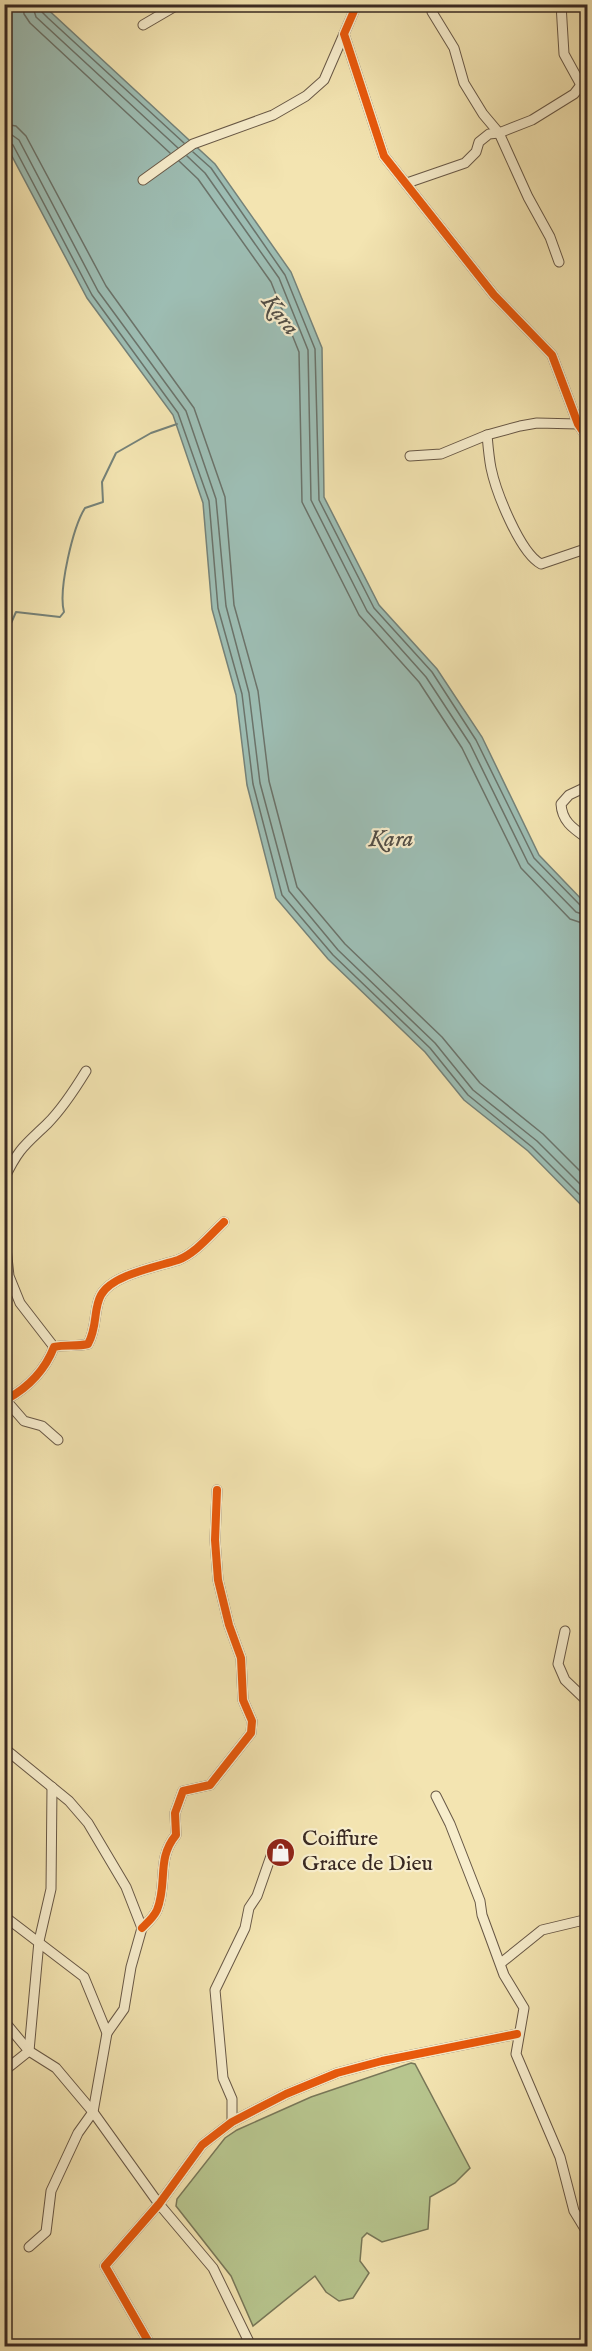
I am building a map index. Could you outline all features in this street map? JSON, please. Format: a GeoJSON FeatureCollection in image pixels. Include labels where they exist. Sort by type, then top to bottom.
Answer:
{"type":"FeatureCollection","features":[{"type":"Feature","properties":{"kind":"street"},"geometry":{"type":"LineString","coordinates":[[143,25],[179,4]]}},
{"type":"Feature","properties":{"kind":"street"},"geometry":{"type":"LineString","coordinates":[[143,180],[193,144],[273,115],[306,96],[324,80],[357,4]]}},
{"type":"Feature","properties":{"kind":"street"},"geometry":{"type":"LineString","coordinates":[[432,4],[432,12],[454,48],[464,83],[483,114],[499,133],[528,197],[550,237],[559,262]]}},
{"type":"Feature","properties":{"kind":"street"},"geometry":{"type":"LineString","coordinates":[[407,183],[465,163],[476,152],[479,142],[489,134],[499,133],[548,111],[585,86],[564,54],[561,4]]}},
{"type":"Feature","properties":{"kind":"street"},"geometry":{"type":"LineString","coordinates":[[344,34],[384,156],[494,295],[552,355],[578,424],[588,440]]}},
{"type":"Feature","properties":{"kind":"street"},"geometry":{"type":"LineString","coordinates":[[410,456],[441,454],[487,435],[537,423],[578,424]]}},
{"type":"Feature","properties":{"kind":"street"},"geometry":{"type":"LineString","coordinates":[[487,435],[495,479],[523,545],[534,560],[541,564],[552,562],[588,548]]}},
{"type":"Feature","properties":{"kind":"street"},"geometry":{"type":"LineString","coordinates":[[588,786],[569,795],[561,804],[562,814],[568,824],[588,839]]}},
{"type":"Feature","properties":{"kind":"street"},"geometry":{"type":"LineString","coordinates":[[4,1179],[16,1154],[30,1137],[47,1124],[86,1071]]}},
{"type":"Feature","properties":{"kind":"street"},"geometry":{"type":"LineString","coordinates":[[58,1440],[42,1426],[24,1421],[6,1398],[21,1391],[37,1376],[54,1347],[65,1344],[77,1347],[88,1344],[96,1330],[101,1295],[117,1278],[144,1272],[178,1259],[195,1250],[224,1222]]}},
{"type":"Feature","properties":{"kind":"street"},"geometry":{"type":"LineString","coordinates":[[4,1229],[9,1276],[20,1303],[54,1347]]}},
{"type":"Feature","properties":{"kind":"street"},"geometry":{"type":"LineString","coordinates":[[29,2247],[46,2232],[51,2191],[78,2133],[93,2112],[107,2033],[124,2009],[131,1967],[142,1928],[156,1913],[163,1891],[165,1847],[176,1835],[175,1813],[183,1791],[210,1785],[251,1733],[252,1721],[243,1700],[241,1658],[229,1626],[218,1580],[215,1540],[217,1490]]}},
{"type":"Feature","properties":{"kind":"street"},"geometry":{"type":"LineString","coordinates":[[564,1631],[558,1664],[565,1680],[588,1702]]}},
{"type":"Feature","properties":{"kind":"street"},"geometry":{"type":"LineString","coordinates":[[4,1748],[52,1787],[88,1823],[126,1887],[142,1928]]}},
{"type":"Feature","properties":{"kind":"street"},"geometry":{"type":"LineString","coordinates":[[4,2071],[29,2051],[39,1941],[51,1889],[52,1787]]}},
{"type":"Feature","properties":{"kind":"street"},"geometry":{"type":"LineString","coordinates":[[435,1796],[450,1824],[504,1975],[524,2008],[516,2054],[560,2157],[574,2211],[588,2234]]}},
{"type":"Feature","properties":{"kind":"street"},"geometry":{"type":"LineString","coordinates":[[232,2122],[232,2099],[224,2078],[215,1990],[245,1928],[249,1908],[257,1896],[272,1853]]}},
{"type":"Feature","properties":{"kind":"street"},"geometry":{"type":"LineString","coordinates":[[4,1916],[84,1977],[107,2033]]}},
{"type":"Feature","properties":{"kind":"street"},"geometry":{"type":"LineString","coordinates":[[501,1963],[542,1930],[588,1919]]}},
{"type":"Feature","properties":{"kind":"street"},"geometry":{"type":"LineString","coordinates":[[4,2021],[29,2051],[56,2068],[93,2112],[159,2204],[213,2268],[251,2346]]}},
{"type":"Feature","properties":{"kind":"street"},"geometry":{"type":"LineString","coordinates":[[151,2346],[105,2266],[159,2204],[202,2145],[232,2122],[286,2094],[337,2073],[382,2061],[518,2034]]}},
{"type":"Feature","properties":{"kind":"green space"},"geometry":{"type":"Polygon","coordinates":[[[411,2063],[415,2064],[470,2168],[455,2183],[430,2197],[428,2229],[382,2242],[367,2233],[362,2238],[360,2261],[369,2273],[353,2298],[339,2301],[326,2292],[315,2276],[253,2326],[231,2276],[176,2206],[177,2199],[225,2138],[237,2130],[311,2097],[411,2063]]]}},
{"type":"Feature","properties":{"kind":"water","name":"Kara"},"geometry":{"type":"Polygon","coordinates":[[[4,5],[43,5],[215,164],[291,272],[322,348],[324,497],[379,605],[437,669],[482,737],[539,855],[587,905],[587,1211],[528,1151],[464,1100],[425,1052],[328,959],[276,898],[247,785],[236,695],[212,609],[203,503],[173,415],[87,298],[5,143],[4,5]]]}},
{"type":"Feature","properties":{"kind":"waterway"},"geometry":{"type":"LineString","coordinates":[[4,639],[16,612],[60,617],[64,612],[65,574],[80,517],[85,508],[103,502],[102,482],[116,453],[151,433],[177,424]]}},
{"type":"Feature","properties":{"kind":"cycle path"},"geometry":{"type":"LineString","coordinates":[[357,4],[344,34],[384,156],[494,295],[552,355],[578,424],[588,439]]}},
{"type":"Feature","properties":{"kind":"cycle path"},"geometry":{"type":"LineString","coordinates":[[7,1399],[35,1377],[46,1363],[54,1347],[88,1344],[99,1300],[107,1288],[124,1277],[185,1257],[224,1222]]}},
{"type":"Feature","properties":{"kind":"cycle path"},"geometry":{"type":"LineString","coordinates":[[142,1928],[154,1915],[160,1900],[164,1862],[166,1853],[176,1835],[175,1813],[183,1791],[210,1785],[251,1733],[252,1721],[243,1700],[241,1658],[229,1625],[218,1580],[215,1540],[217,1490]]}},
{"type":"Feature","properties":{"kind":"cycle path"},"geometry":{"type":"LineString","coordinates":[[151,2346],[105,2266],[159,2204],[202,2145],[232,2122],[286,2094],[337,2073],[382,2061],[517,2034]]}},
{"type":"Feature","properties":{"kind":"place","name":"Coiffure Grace de Dieu"},"geometry":{"type":"Point","coordinates":[281,1852]}}]}
